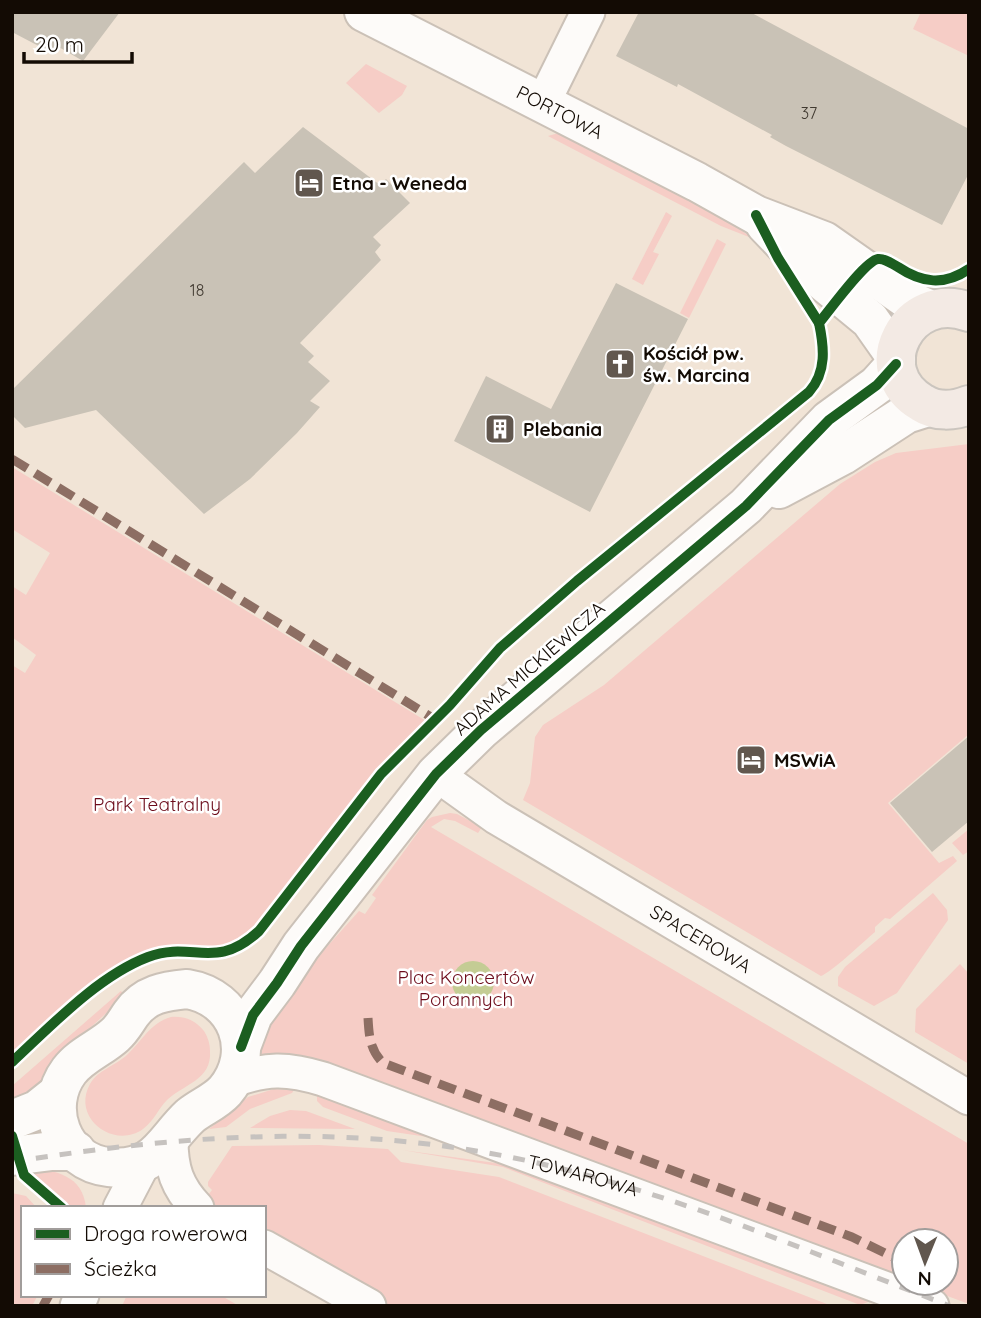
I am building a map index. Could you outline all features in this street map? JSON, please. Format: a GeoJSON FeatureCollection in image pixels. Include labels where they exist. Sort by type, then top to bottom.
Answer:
{"type":"FeatureCollection","features":[{"type":"Feature","properties":{"kind":"main road"},"geometry":{"type":"LineString","coordinates":[[954,306],[918,316],[908,326],[898,344],[896,360],[899,376],[912,397],[928,407],[944,410],[968,406]]}},
{"type":"Feature","properties":{"kind":"street","name":"PORTOWA"},"geometry":{"type":"LineString","coordinates":[[364,12],[697,182],[756,215],[824,241],[908,300],[954,306]]}},
{"type":"Feature","properties":{"kind":"street"},"geometry":{"type":"LineString","coordinates":[[543,103],[588,12]]}},
{"type":"Feature","properties":{"kind":"street","name":"PORTOWA"},"geometry":{"type":"LineString","coordinates":[[756,215],[808,268],[870,320],[896,360]]}},
{"type":"Feature","properties":{"kind":"street","name":"ADAMA MICKIEWICZA"},"geometry":{"type":"LineString","coordinates":[[236,1064],[253,1015],[301,946],[436,774],[481,730],[746,506],[830,420],[877,385],[896,360]]}},
{"type":"Feature","properties":{"kind":"street","name":"ADAMA MICKIEWICZA"},"geometry":{"type":"LineString","coordinates":[[746,506],[843,455],[906,414],[928,407]]}},
{"type":"Feature","properties":{"kind":"street","name":"SPACEROWA"},"geometry":{"type":"LineString","coordinates":[[436,774],[496,817],[969,1098]]}},
{"type":"Feature","properties":{"kind":"street","name":"ADAMA MICKIEWICZA"},"geometry":{"type":"LineString","coordinates":[[201,992],[252,980],[278,965],[301,946]]}},
{"type":"Feature","properties":{"kind":"street"},"geometry":{"type":"LineString","coordinates":[[105,1206],[83,1157],[68,1143],[59,1128],[57,1094],[62,1082],[74,1065],[120,1031],[132,1012],[149,997],[171,990],[201,992],[225,1007],[234,1017],[236,1064],[215,1100],[192,1114],[157,1151],[121,1206]]}},
{"type":"Feature","properties":{"kind":"street","name":"TOWAROWA"},"geometry":{"type":"LineString","coordinates":[[236,1064],[261,1073],[294,1070],[323,1079],[932,1306]]}},
{"type":"Feature","properties":{"kind":"street"},"geometry":{"type":"LineString","coordinates":[[12,1120],[37,1110],[57,1094]]}},
{"type":"Feature","properties":{"kind":"street"},"geometry":{"type":"LineString","coordinates":[[12,1156],[52,1151],[118,1168],[157,1151],[171,1155],[180,1189],[195,1206]]}},
{"type":"Feature","properties":{"kind":"street"},"geometry":{"type":"LineString","coordinates":[[266,1249],[369,1306]]}},
{"type":"Feature","properties":{"kind":"green space"},"geometry":{"type":"Polygon","coordinates":[[[921,12],[969,12],[969,56],[913,29],[921,12]]]}},
{"type":"Feature","properties":{"kind":"green space"},"geometry":{"type":"Polygon","coordinates":[[[366,64],[407,86],[402,95],[379,113],[346,83],[366,64]]]}},
{"type":"Feature","properties":{"kind":"green space"},"geometry":{"type":"Polygon","coordinates":[[[562,132],[720,216],[754,239],[721,226],[548,136],[562,132]]]}},
{"type":"Feature","properties":{"kind":"green space"},"geometry":{"type":"Polygon","coordinates":[[[666,212],[672,216],[653,252],[659,254],[643,285],[632,279],[666,212]]]}},
{"type":"Feature","properties":{"kind":"green space"},"geometry":{"type":"Polygon","coordinates":[[[717,239],[726,244],[689,318],[680,313],[717,239]]]}},
{"type":"Feature","properties":{"kind":"green space","name":"MSWiA"},"geometry":{"type":"Polygon","coordinates":[[[969,444],[969,734],[888,803],[939,863],[953,856],[957,861],[890,919],[885,918],[875,927],[875,932],[832,969],[821,976],[523,800],[530,783],[535,737],[543,725],[604,685],[840,484],[875,462],[896,453],[969,444]]]}},
{"type":"Feature","properties":{"kind":"green space","name":"Park Teatralny"},"geometry":{"type":"Polygon","coordinates":[[[12,467],[426,721],[376,769],[250,933],[224,946],[165,948],[131,959],[94,981],[12,1053],[12,665],[25,673],[36,655],[12,637],[12,586],[26,595],[50,553],[12,529],[12,467]]]}},
{"type":"Feature","properties":{"kind":"green space","name":"Plac Koncertów Porannych"},"geometry":{"type":"Polygon","coordinates":[[[457,814],[482,827],[478,833],[455,821],[444,819],[431,827],[969,1144],[969,1304],[950,1297],[960,1297],[960,1227],[890,1227],[890,1275],[260,1055],[258,1053],[272,1008],[359,911],[365,914],[376,898],[372,895],[427,820],[457,814]]]}},
{"type":"Feature","properties":{"kind":"green space"},"geometry":{"type":"Polygon","coordinates":[[[969,829],[969,851],[963,855],[952,843],[969,829]]]}},
{"type":"Feature","properties":{"kind":"green space"},"geometry":{"type":"Polygon","coordinates":[[[933,893],[947,910],[948,920],[897,993],[874,1006],[838,986],[838,977],[845,967],[933,893]]]}},
{"type":"Feature","properties":{"kind":"green space"},"geometry":{"type":"Polygon","coordinates":[[[960,964],[969,974],[969,1064],[915,1032],[916,1009],[960,964]]]}},
{"type":"Feature","properties":{"kind":"green space"},"geometry":{"type":"Polygon","coordinates":[[[121,991],[125,996],[55,1060],[40,1085],[12,1105],[12,1086],[121,991]]]}},
{"type":"Feature","properties":{"kind":"green space"},"geometry":{"type":"Polygon","coordinates":[[[171,1017],[189,1020],[204,1031],[210,1048],[207,1069],[167,1100],[143,1129],[120,1136],[98,1127],[86,1108],[90,1084],[97,1075],[127,1055],[152,1028],[171,1017]]]}},
{"type":"Feature","properties":{"kind":"green space"},"geometry":{"type":"Polygon","coordinates":[[[274,1089],[294,1090],[250,1109],[226,1127],[209,1129],[248,1097],[274,1089]]]}},
{"type":"Feature","properties":{"kind":"green space"},"geometry":{"type":"Polygon","coordinates":[[[317,1091],[448,1140],[387,1131],[323,1107],[317,1101],[317,1091]]]}},
{"type":"Feature","properties":{"kind":"green space"},"geometry":{"type":"Polygon","coordinates":[[[290,1110],[306,1111],[355,1129],[250,1128],[270,1116],[290,1110]]]}},
{"type":"Feature","properties":{"kind":"green space"},"geometry":{"type":"Polygon","coordinates":[[[319,1145],[388,1149],[401,1162],[499,1177],[832,1306],[390,1306],[266,1235],[266,1206],[217,1206],[205,1199],[212,1190],[208,1182],[232,1146],[319,1145]]]}},
{"type":"Feature","properties":{"kind":"green space"},"geometry":{"type":"Polygon","coordinates":[[[402,1150],[518,1166],[872,1298],[860,1305],[503,1167],[402,1150]]]}},
{"type":"Feature","properties":{"kind":"green space"},"geometry":{"type":"Polygon","coordinates":[[[28,1168],[48,1170],[73,1181],[84,1197],[86,1206],[68,1206],[28,1168]]]}},
{"type":"Feature","properties":{"kind":"green space"},"geometry":{"type":"Polygon","coordinates":[[[12,1193],[26,1196],[35,1206],[21,1206],[21,1297],[37,1297],[32,1306],[12,1306],[12,1193]]]}},
{"type":"Feature","properties":{"kind":"green space"},"geometry":{"type":"Polygon","coordinates":[[[126,1297],[223,1297],[239,1306],[122,1306],[126,1297]]]}},
{"type":"Feature","properties":{"kind":"shaded area"},"geometry":{"type":"Polygon","coordinates":[[[473,961],[488,967],[494,982],[488,997],[473,1003],[458,997],[452,982],[458,967],[473,961]]]}},
{"type":"Feature","properties":{"kind":"building"},"geometry":{"type":"Polygon","coordinates":[[[12,12],[120,12],[83,61],[57,46],[52,53],[12,32],[12,12]]]}},
{"type":"Feature","properties":{"kind":"building"},"geometry":{"type":"Polygon","coordinates":[[[639,12],[750,12],[969,129],[969,173],[942,225],[786,146],[770,137],[772,135],[678,84],[677,87],[616,56],[639,12]]]}},
{"type":"Feature","properties":{"kind":"building"},"geometry":{"type":"Polygon","coordinates":[[[303,127],[380,185],[386,179],[410,203],[373,237],[381,245],[375,252],[381,260],[300,343],[314,356],[308,362],[330,381],[310,401],[320,407],[297,433],[250,479],[204,514],[96,410],[25,428],[12,415],[12,390],[244,162],[255,173],[303,127]]]}},
{"type":"Feature","properties":{"kind":"building","name":"Kościół pw. św. Marcina"},"geometry":{"type":"Polygon","coordinates":[[[616,283],[688,319],[590,512],[454,441],[486,376],[551,409],[616,283]]]}},
{"type":"Feature","properties":{"kind":"building"},"geometry":{"type":"Polygon","coordinates":[[[969,736],[969,821],[932,852],[890,803],[969,736]]]}},
{"type":"Feature","properties":{"kind":"railway"},"geometry":{"type":"LineString","coordinates":[[12,1162],[146,1144],[277,1136],[342,1137],[475,1151],[542,1164],[646,1193],[748,1228],[950,1306]]}},
{"type":"Feature","properties":{"kind":"marked path"},"geometry":{"type":"LineString","coordinates":[[12,459],[444,727]]}},
{"type":"Feature","properties":{"kind":"marked path"},"geometry":{"type":"LineString","coordinates":[[368,1018],[373,1048],[383,1063],[852,1237],[890,1256]]}},
{"type":"Feature","properties":{"kind":"marked path"},"geometry":{"type":"LineString","coordinates":[[43,1306],[48,1297]]}},
{"type":"Feature","properties":{"kind":"cycle path"},"geometry":{"type":"LineString","coordinates":[[756,215],[778,258],[819,323]]}},
{"type":"Feature","properties":{"kind":"cycle path"},"geometry":{"type":"LineString","coordinates":[[12,1062],[76,1003],[129,965],[164,953],[216,953],[229,950],[259,931],[381,774],[450,705],[500,648],[577,581],[809,392],[819,376],[823,359],[819,323],[856,277],[872,262],[883,259],[916,276],[933,280],[951,278],[969,269]]}},
{"type":"Feature","properties":{"kind":"cycle path"},"geometry":{"type":"LineString","coordinates":[[241,1047],[253,1015],[301,946],[436,774],[481,730],[746,506],[829,420],[877,385],[896,364]]}},
{"type":"Feature","properties":{"kind":"cycle path"},"geometry":{"type":"LineString","coordinates":[[12,1136],[24,1175],[60,1206]]}},
{"type":"Feature","properties":{"kind":"place","name":"Etna - Weneda"},"geometry":{"type":"Point","coordinates":[309,183]}},
{"type":"Feature","properties":{"kind":"place","name":"Kościół pw. św. Marcina"},"geometry":{"type":"Point","coordinates":[620,364]}},
{"type":"Feature","properties":{"kind":"place","name":"Plebania"},"geometry":{"type":"Point","coordinates":[500,429]}},
{"type":"Feature","properties":{"kind":"place","name":"MSWiA"},"geometry":{"type":"Point","coordinates":[751,760]}}]}
